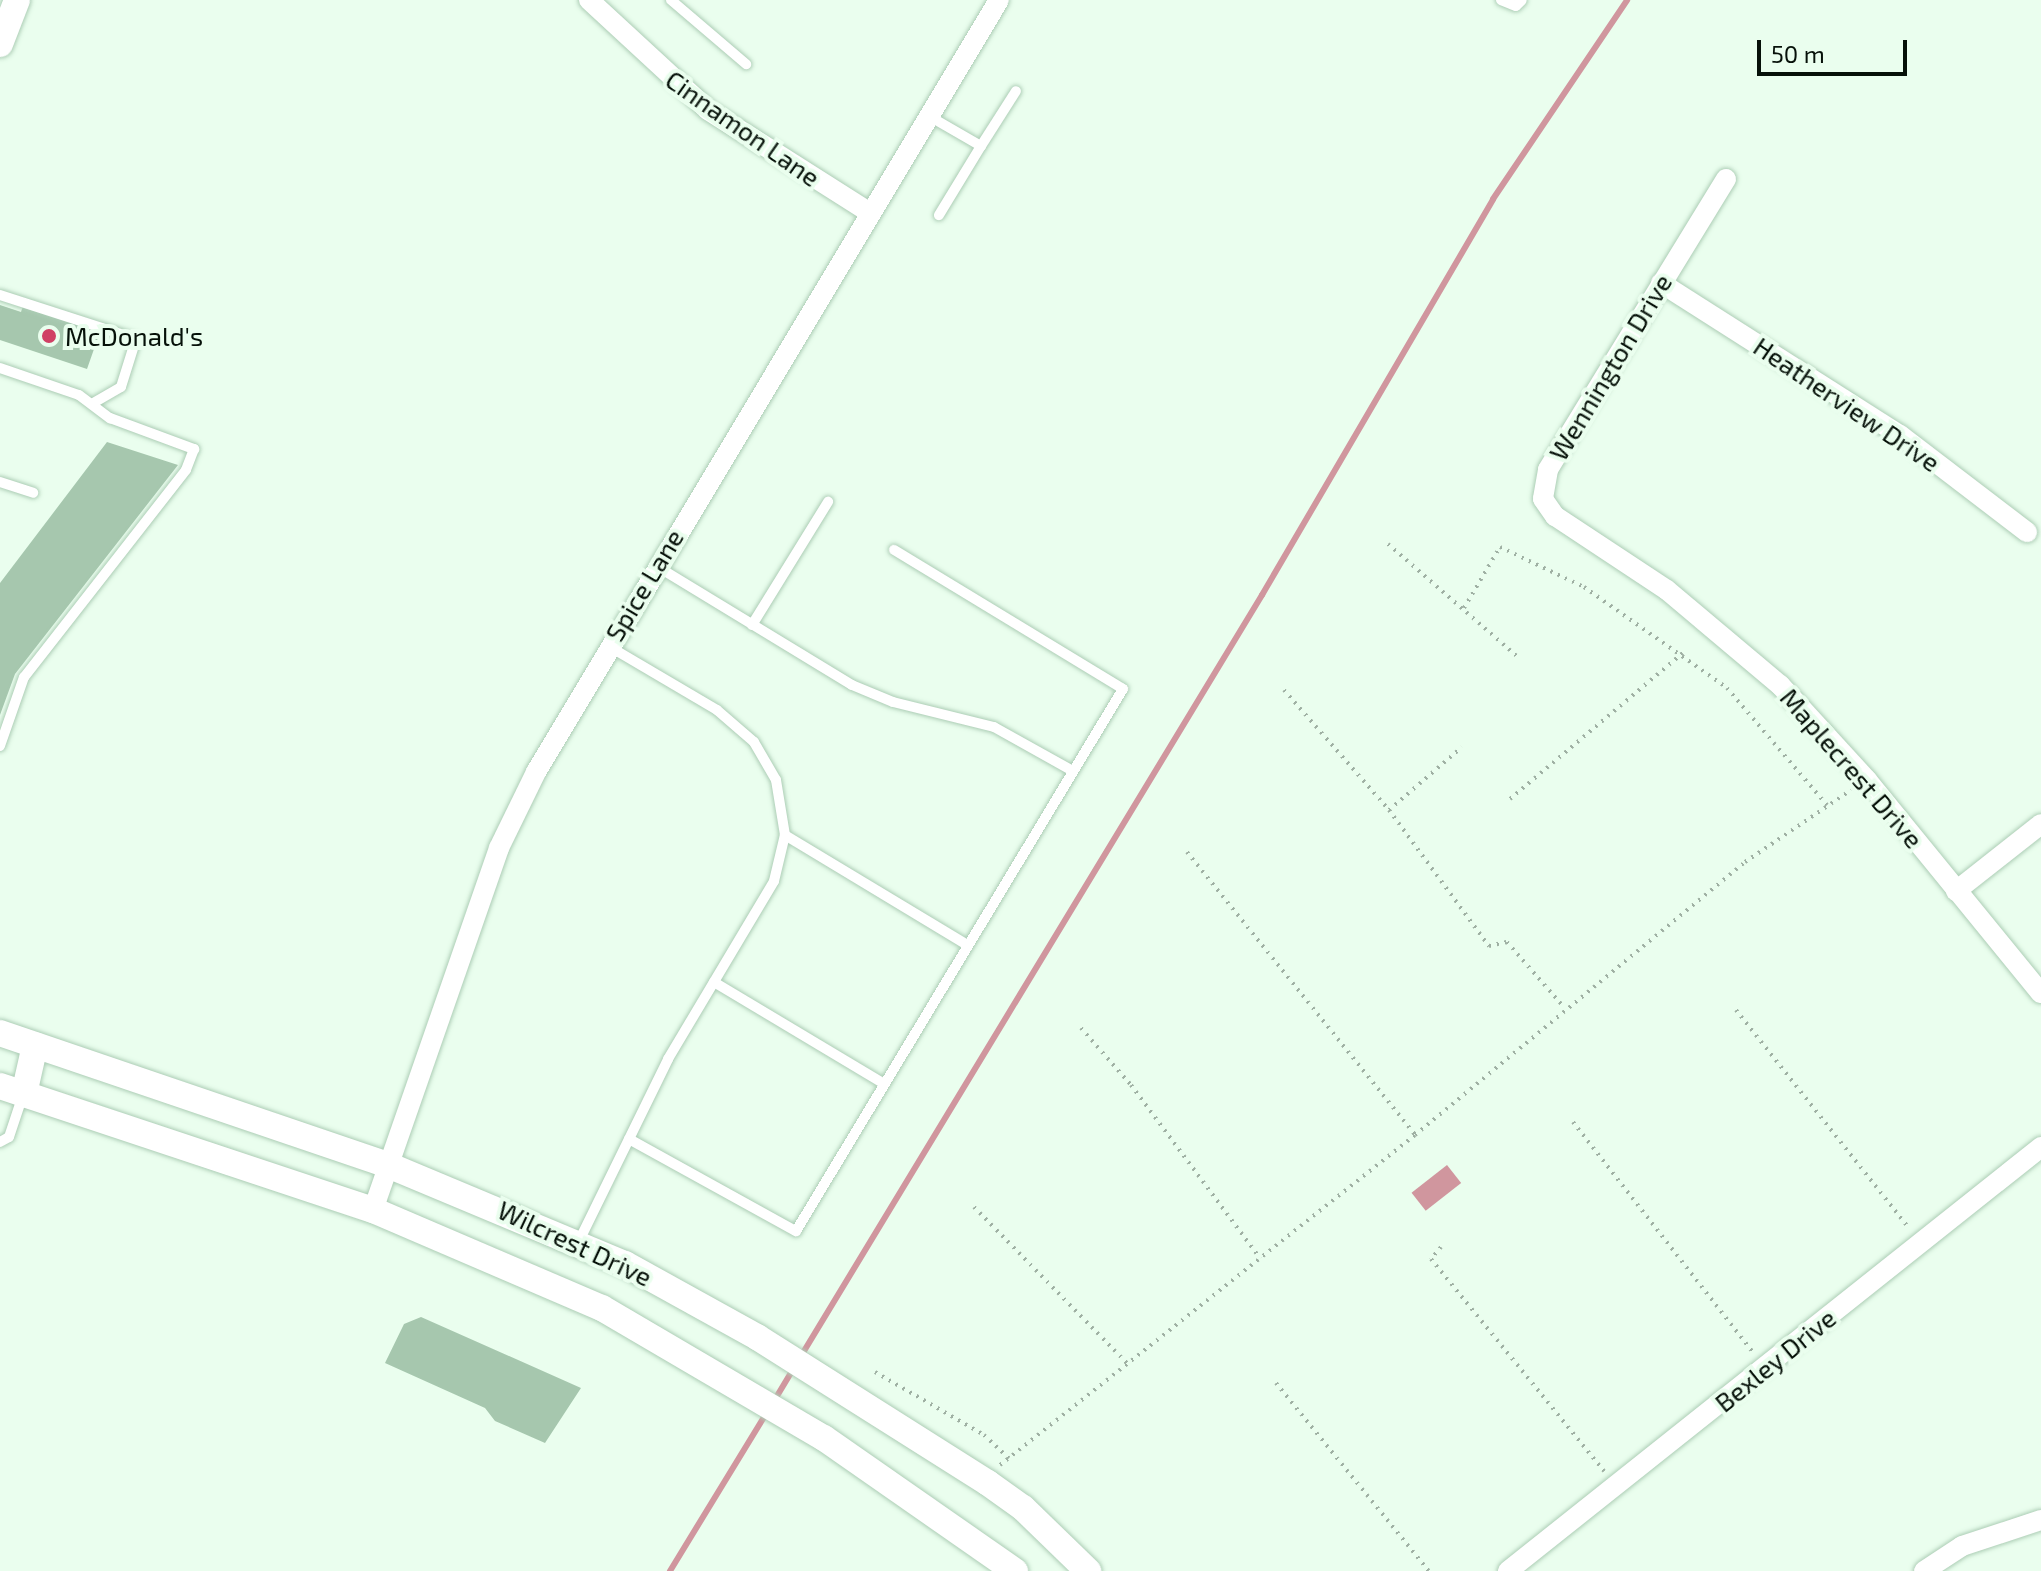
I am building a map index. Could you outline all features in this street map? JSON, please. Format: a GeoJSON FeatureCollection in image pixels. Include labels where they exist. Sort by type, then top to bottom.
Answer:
{"type":"FeatureCollection","features":[{"type":"Feature","properties":{"kind":"main road"},"geometry":{"type":"LineString","coordinates":[[0,44],[17,0]]}},
{"type":"Feature","properties":{"kind":"main road","name":"Wilcrest Drive"},"geometry":{"type":"LineString","coordinates":[[0,1033],[388,1165],[579,1241],[757,1337],[988,1483],[1023,1508],[1088,1571]]}},
{"type":"Feature","properties":{"kind":"main road"},"geometry":{"type":"LineString","coordinates":[[12,1090],[35,1045]]}},
{"type":"Feature","properties":{"kind":"main road","name":"Wilcrest Drive"},"geometry":{"type":"LineString","coordinates":[[12,1090],[373,1210],[602,1308],[729,1379],[824,1438],[1015,1571]]}},
{"type":"Feature","properties":{"kind":"street","name":"Cinnamon Lane"},"geometry":{"type":"LineString","coordinates":[[589,0],[708,110],[870,213]]}},
{"type":"Feature","properties":{"kind":"street","name":"Spice Lane"},"geometry":{"type":"LineString","coordinates":[[373,1210],[499,848],[656,566],[999,0]]}},
{"type":"Feature","properties":{"kind":"street","name":"Wennington Drive"},"geometry":{"type":"LineString","coordinates":[[1638,571],[1555,516],[1543,499],[1548,470],[1726,179]]}},
{"type":"Feature","properties":{"kind":"street","name":"Heatherview Drive"},"geometry":{"type":"LineString","coordinates":[[1661,283],[1900,435],[2027,532]]}},
{"type":"Feature","properties":{"kind":"street","name":"Maplecrest Drive"},"geometry":{"type":"LineString","coordinates":[[1638,571],[1706,620],[1780,685],[1867,780],[2041,993]]}},
{"type":"Feature","properties":{"kind":"street"},"geometry":{"type":"LineString","coordinates":[[1956,891],[2041,824]]}},
{"type":"Feature","properties":{"kind":"street","name":"Bexley Drive"},"geometry":{"type":"LineString","coordinates":[[1508,1571],[1766,1369],[2041,1147]]}},
{"type":"Feature","properties":{"kind":"street"},"geometry":{"type":"LineString","coordinates":[[1924,1571],[1962,1546],[2041,1520]]}},
{"type":"Feature","properties":{"kind":"lane"},"geometry":{"type":"LineString","coordinates":[[671,0],[746,64]]}},
{"type":"Feature","properties":{"kind":"lane"},"geometry":{"type":"LineString","coordinates":[[1501,0],[1516,6],[1522,0]]}},
{"type":"Feature","properties":{"kind":"lane"},"geometry":{"type":"LineString","coordinates":[[939,215],[1016,91]]}},
{"type":"Feature","properties":{"kind":"lane"},"geometry":{"type":"LineString","coordinates":[[929,116],[981,146]]}},
{"type":"Feature","properties":{"kind":"lane"},"geometry":{"type":"LineString","coordinates":[[0,295],[136,339],[121,387],[93,403]]}},
{"type":"Feature","properties":{"kind":"lane"},"geometry":{"type":"LineString","coordinates":[[0,368],[93,403],[110,418],[194,449],[186,470],[24,677],[0,746]]}},
{"type":"Feature","properties":{"kind":"lane"},"geometry":{"type":"LineString","coordinates":[[0,482],[33,493]]}},
{"type":"Feature","properties":{"kind":"lane"},"geometry":{"type":"LineString","coordinates":[[752,625],[828,502]]}},
{"type":"Feature","properties":{"kind":"lane"},"geometry":{"type":"LineString","coordinates":[[629,1139],[796,1231],[1123,689],[894,550]]}},
{"type":"Feature","properties":{"kind":"lane"},"geometry":{"type":"LineString","coordinates":[[656,566],[873,696],[994,727],[1073,771]]}},
{"type":"Feature","properties":{"kind":"lane"},"geometry":{"type":"LineString","coordinates":[[579,1241],[629,1139],[714,982],[774,881],[785,835],[776,780],[754,742],[717,710],[609,646]]}},
{"type":"Feature","properties":{"kind":"lane"},"geometry":{"type":"LineString","coordinates":[[785,835],[967,945]]}},
{"type":"Feature","properties":{"kind":"lane"},"geometry":{"type":"LineString","coordinates":[[714,982],[883,1083]]}},
{"type":"Feature","properties":{"kind":"lane"},"geometry":{"type":"LineString","coordinates":[[0,1142],[9,1137],[12,1090]]}},
{"type":"Feature","properties":{"kind":"path"},"geometry":{"type":"LineString","coordinates":[[1388,544],[1519,658]]}},
{"type":"Feature","properties":{"kind":"path"},"geometry":{"type":"LineString","coordinates":[[1464,608],[1500,547],[1584,587],[1683,653],[1727,688],[1827,805]]}},
{"type":"Feature","properties":{"kind":"path"},"geometry":{"type":"LineString","coordinates":[[1510,799],[1683,653]]}},
{"type":"Feature","properties":{"kind":"path"},"geometry":{"type":"LineString","coordinates":[[1284,690],[1389,810],[1489,946],[1507,942],[1564,1007]]}},
{"type":"Feature","properties":{"kind":"path"},"geometry":{"type":"LineString","coordinates":[[1389,810],[1462,747]]}},
{"type":"Feature","properties":{"kind":"path"},"geometry":{"type":"LineString","coordinates":[[988,1483],[1009,1458],[1415,1135],[1564,1007],[1745,862],[1867,780]]}},
{"type":"Feature","properties":{"kind":"path"},"geometry":{"type":"LineString","coordinates":[[1187,852],[1415,1135]]}},
{"type":"Feature","properties":{"kind":"path"},"geometry":{"type":"LineString","coordinates":[[1736,1010],[1921,1242]]}},
{"type":"Feature","properties":{"kind":"path"},"geometry":{"type":"LineString","coordinates":[[1081,1028],[1131,1085],[1260,1258]]}},
{"type":"Feature","properties":{"kind":"path"},"geometry":{"type":"LineString","coordinates":[[1573,1122],[1766,1369]]}},
{"type":"Feature","properties":{"kind":"path"},"geometry":{"type":"LineString","coordinates":[[974,1207],[1127,1363]]}},
{"type":"Feature","properties":{"kind":"path"},"geometry":{"type":"LineString","coordinates":[[1441,1247],[1431,1259],[1616,1486]]}},
{"type":"Feature","properties":{"kind":"path"},"geometry":{"type":"LineString","coordinates":[[875,1372],[984,1435],[1009,1458]]}},
{"type":"Feature","properties":{"kind":"path"},"geometry":{"type":"LineString","coordinates":[[1276,1383],[1429,1571]]}},
{"type":"Feature","properties":{"kind":"shaded area"},"geometry":{"type":"Polygon","coordinates":[[[1447,1165],[1461,1183],[1426,1211],[1412,1193],[1447,1165]]]}},
{"type":"Feature","properties":{"kind":"building","name":"McDonald's"},"geometry":{"type":"Polygon","coordinates":[[[0,305],[21,312],[23,306],[100,332],[87,369],[0,340],[0,305]]]}},
{"type":"Feature","properties":{"kind":"building"},"geometry":{"type":"Polygon","coordinates":[[[107,442],[178,465],[15,674],[0,715],[0,583],[107,442]]]}},
{"type":"Feature","properties":{"kind":"building"},"geometry":{"type":"Polygon","coordinates":[[[421,1317],[581,1388],[545,1443],[495,1421],[485,1408],[385,1363],[404,1324],[421,1317]]]}},
{"type":"Feature","properties":{"kind":"waterway"},"geometry":{"type":"LineString","coordinates":[[801,1356],[1262,595],[1493,199],[1627,0]]}},
{"type":"Feature","properties":{"kind":"waterway"},"geometry":{"type":"LineString","coordinates":[[774,1401],[793,1369]]}},
{"type":"Feature","properties":{"kind":"waterway"},"geometry":{"type":"LineString","coordinates":[[670,1571],[766,1414]]}},
{"type":"Feature","properties":{"kind":"place","name":"McDonald's"},"geometry":{"type":"Point","coordinates":[49,336]}}]}
